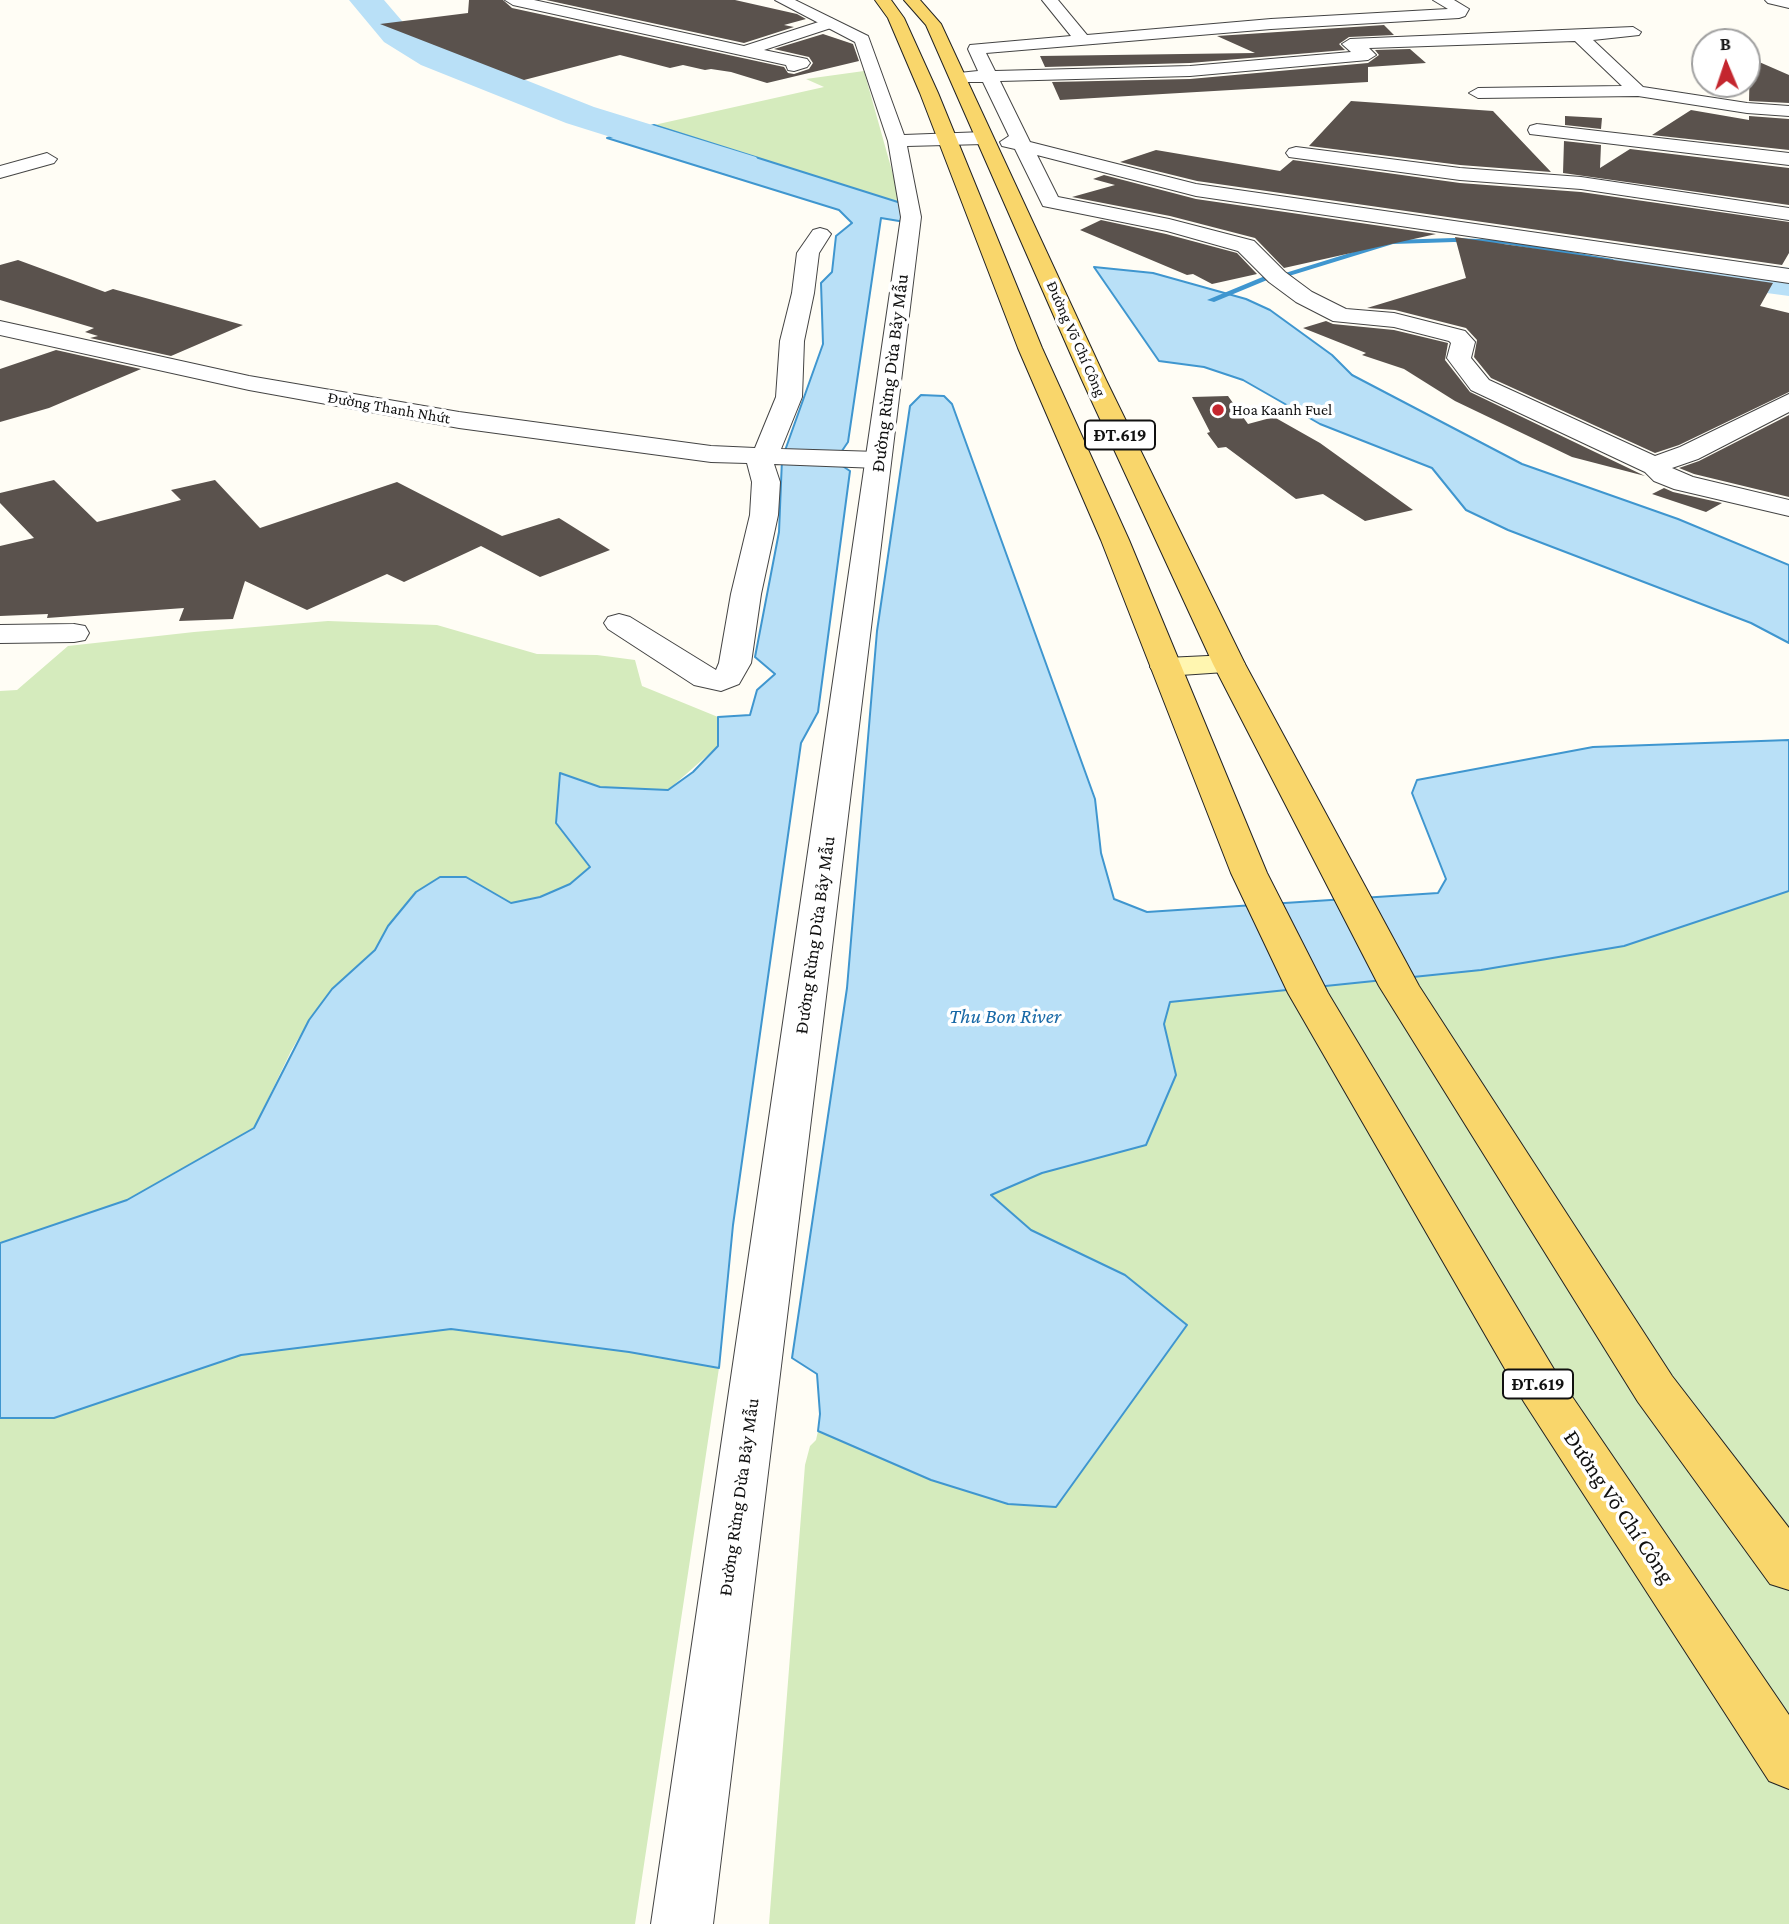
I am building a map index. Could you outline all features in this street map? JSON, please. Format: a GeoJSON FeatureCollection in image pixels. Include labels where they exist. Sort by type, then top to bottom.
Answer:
{"type":"FeatureCollection","features":[{"type":"Feature","properties":{"kind":"main road","name":"ĐT.619"},"geometry":{"type":"LineString","coordinates":[[883,0],[896,18],[949,139],[1030,348],[1115,540],[1166,667]]}},
{"type":"Feature","properties":{"kind":"main road","name":"Đường Võ Chí Công"},"geometry":{"type":"LineString","coordinates":[[912,0],[933,24],[1094,380],[1229,664],[1399,986],[1655,1389],[1789,1568]]}},
{"type":"Feature","properties":{"kind":"main road"},"geometry":{"type":"LineString","coordinates":[[1166,667],[1229,664]]}},
{"type":"Feature","properties":{"kind":"main road","name":"Đường Võ Chí Công"},"geometry":{"type":"LineString","coordinates":[[1166,667],[1249,873],[1308,993],[1541,1389],[1789,1763]]}},
{"type":"Feature","properties":{"kind":"street"},"geometry":{"type":"LineString","coordinates":[[513,0],[801,63],[794,66]]}},
{"type":"Feature","properties":{"kind":"street","name":"Đường Rừng Dừa Bảy Mẫu"},"geometry":{"type":"LineString","coordinates":[[682,1924],[870,460],[911,216],[897,141],[862,39],[783,0]]}},
{"type":"Feature","properties":{"kind":"street"},"geometry":{"type":"LineString","coordinates":[[1050,0],[1082,39]]}},
{"type":"Feature","properties":{"kind":"street"},"geometry":{"type":"LineString","coordinates":[[1441,0],[1461,9],[1459,12],[1271,24],[976,49],[1050,202],[1169,225],[1246,246],[1277,277],[1304,297],[1341,316],[1394,320],[1453,334],[1463,342],[1459,358],[1480,384],[1654,466],[1664,475],[1684,483],[1789,508]]}},
{"type":"Feature","properties":{"kind":"street"},"geometry":{"type":"LineString","coordinates":[[1773,0],[1789,3]]}},
{"type":"Feature","properties":{"kind":"street"},"geometry":{"type":"LineString","coordinates":[[1252,12],[1271,24]]}},
{"type":"Feature","properties":{"kind":"street"},"geometry":{"type":"LineString","coordinates":[[958,77],[1190,71],[1368,55],[1308,22]]}},
{"type":"Feature","properties":{"kind":"street"},"geometry":{"type":"LineString","coordinates":[[742,52],[831,23]]}},
{"type":"Feature","properties":{"kind":"street"},"geometry":{"type":"LineString","coordinates":[[1350,44],[1633,32]]}},
{"type":"Feature","properties":{"kind":"street"},"geometry":{"type":"LineString","coordinates":[[1579,36],[1638,91]]}},
{"type":"Feature","properties":{"kind":"street"},"geometry":{"type":"LineString","coordinates":[[1478,93],[1638,91],[1747,108],[1789,111]]}},
{"type":"Feature","properties":{"kind":"street"},"geometry":{"type":"LineString","coordinates":[[1537,130],[1789,159]]}},
{"type":"Feature","properties":{"kind":"street"},"geometry":{"type":"LineString","coordinates":[[897,141],[984,138],[1024,145],[1196,190],[1789,276]]}},
{"type":"Feature","properties":{"kind":"street"},"geometry":{"type":"LineString","coordinates":[[1296,153],[1460,174],[1581,183],[1789,214]]}},
{"type":"Feature","properties":{"kind":"street"},"geometry":{"type":"LineString","coordinates":[[0,172],[47,159]]}},
{"type":"Feature","properties":{"kind":"street"},"geometry":{"type":"LineString","coordinates":[[1417,221],[1460,174]]}},
{"type":"Feature","properties":{"kind":"street"},"geometry":{"type":"LineString","coordinates":[[619,623],[705,678],[722,681],[728,677],[735,663],[746,594],[764,515],[768,457],[789,397],[792,341],[803,293],[808,253],[820,234]]}},
{"type":"Feature","properties":{"kind":"street","name":"Đường Thanh Nhứt"},"geometry":{"type":"LineString","coordinates":[[0,328],[249,383],[459,420],[711,454],[870,460]]}},
{"type":"Feature","properties":{"kind":"street"},"geometry":{"type":"LineString","coordinates":[[1654,466],[1689,453],[1789,402]]}},
{"type":"Feature","properties":{"kind":"street"},"geometry":{"type":"LineString","coordinates":[[1762,416],[1789,426]]}},
{"type":"Feature","properties":{"kind":"street"},"geometry":{"type":"LineString","coordinates":[[0,634],[74,633]]}},
{"type":"Feature","properties":{"kind":"green space"},"geometry":{"type":"Polygon","coordinates":[[[864,71],[901,203],[654,125],[824,87],[806,79],[864,71]]]}},
{"type":"Feature","properties":{"kind":"green space"},"geometry":{"type":"Polygon","coordinates":[[[328,621],[437,625],[537,654],[597,655],[635,660],[642,686],[718,717],[718,746],[668,790],[600,787],[560,773],[556,823],[590,868],[570,884],[540,897],[511,903],[466,877],[388,926],[375,950],[332,989],[309,1020],[254,1128],[127,1200],[0,1243],[0,691],[17,690],[68,646],[328,621]]]}},
{"type":"Feature","properties":{"kind":"green space"},"geometry":{"type":"Polygon","coordinates":[[[1789,891],[1789,1924],[769,1924],[805,1465],[810,1446],[816,1440],[818,1431],[931,1480],[1008,1504],[1125,1275],[1031,1230],[991,1195],[1042,1173],[1176,1075],[1164,1024],[1170,1002],[1481,970],[1624,946],[1789,891]]]}},
{"type":"Feature","properties":{"kind":"green space"},"geometry":{"type":"Polygon","coordinates":[[[451,1329],[629,1352],[719,1368],[635,1924],[0,1924],[0,1418],[54,1418],[241,1355],[451,1329]]]}},
{"type":"Feature","properties":{"kind":"water"},"geometry":{"type":"Polygon","coordinates":[[[654,125],[901,203],[905,222],[881,218],[848,442],[835,461],[850,471],[818,712],[801,743],[733,1225],[719,1368],[629,1352],[451,1329],[241,1355],[54,1418],[0,1418],[0,1243],[127,1200],[254,1128],[309,1020],[332,989],[375,950],[388,926],[416,892],[440,877],[466,877],[511,903],[540,897],[570,884],[590,867],[556,823],[560,773],[600,787],[668,790],[693,772],[718,746],[718,717],[750,715],[757,690],[775,674],[755,657],[779,532],[782,459],[823,344],[821,283],[832,272],[836,236],[852,223],[839,210],[607,138],[654,125]]]}},
{"type":"Feature","properties":{"kind":"water"},"geometry":{"type":"Polygon","coordinates":[[[1094,267],[1153,273],[1246,299],[1270,310],[1332,355],[1352,375],[1522,464],[1678,519],[1789,565],[1789,643],[1751,623],[1508,530],[1466,510],[1432,468],[1320,424],[1243,380],[1204,367],[1159,361],[1094,267]]]}},
{"type":"Feature","properties":{"kind":"water","name":"Thu Bon River"},"geometry":{"type":"Polygon","coordinates":[[[921,395],[944,396],[952,404],[1095,799],[1101,853],[1114,899],[1147,912],[1438,893],[1446,879],[1412,793],[1417,780],[1593,747],[1789,740],[1789,891],[1624,946],[1481,970],[1170,1002],[1164,1024],[1176,1075],[1146,1145],[1042,1173],[991,1195],[1031,1230],[1125,1275],[1187,1325],[1056,1507],[1008,1504],[931,1480],[818,1431],[820,1414],[817,1374],[792,1358],[847,988],[877,631],[910,406],[921,395]]]}},
{"type":"Feature","properties":{"kind":"building"},"geometry":{"type":"Polygon","coordinates":[[[469,0],[503,0],[512,8],[784,67],[788,73],[794,74],[809,69],[813,63],[809,57],[774,49],[823,34],[853,44],[859,61],[767,83],[731,72],[683,65],[670,68],[620,55],[524,80],[380,24],[468,13],[469,0]]]}},
{"type":"Feature","properties":{"kind":"building"},"geometry":{"type":"Polygon","coordinates":[[[546,0],[735,0],[797,14],[806,19],[784,25],[794,27],[744,43],[546,0]]]}},
{"type":"Feature","properties":{"kind":"building"},"geometry":{"type":"Polygon","coordinates":[[[1384,25],[1394,35],[1349,37],[1339,44],[1345,50],[1190,63],[1045,67],[1040,56],[1255,53],[1217,36],[1384,25]]]}},
{"type":"Feature","properties":{"kind":"building"},"geometry":{"type":"Polygon","coordinates":[[[1410,49],[1426,63],[1368,67],[1368,82],[1060,100],[1052,82],[1190,79],[1368,63],[1379,55],[1375,50],[1410,49]]]}},
{"type":"Feature","properties":{"kind":"building"},"geometry":{"type":"Polygon","coordinates":[[[1761,63],[1789,75],[1789,103],[1749,101],[1749,98],[1761,98],[1761,63]]]}},
{"type":"Feature","properties":{"kind":"building"},"geometry":{"type":"Polygon","coordinates":[[[1351,101],[1493,111],[1551,172],[1460,165],[1309,146],[1351,101]]]}},
{"type":"Feature","properties":{"kind":"building"},"geometry":{"type":"Polygon","coordinates":[[[1691,110],[1749,120],[1749,116],[1789,119],[1789,150],[1652,135],[1691,110]]]}},
{"type":"Feature","properties":{"kind":"building"},"geometry":{"type":"Polygon","coordinates":[[[1565,116],[1602,118],[1601,129],[1565,125],[1565,116]]]}},
{"type":"Feature","properties":{"kind":"building"},"geometry":{"type":"Polygon","coordinates":[[[1564,141],[1601,145],[1600,168],[1630,149],[1789,168],[1789,205],[1563,173],[1564,141]]]}},
{"type":"Feature","properties":{"kind":"building"},"geometry":{"type":"Polygon","coordinates":[[[1156,150],[1280,171],[1293,160],[1460,183],[1581,192],[1789,222],[1789,253],[1782,265],[1197,181],[1120,162],[1156,150]]]}},
{"type":"Feature","properties":{"kind":"building"},"geometry":{"type":"Polygon","coordinates":[[[1104,175],[1196,199],[1436,234],[1284,268],[1255,238],[1170,216],[1072,197],[1115,185],[1093,179],[1104,175]]]}},
{"type":"Feature","properties":{"kind":"building"},"geometry":{"type":"Polygon","coordinates":[[[1101,220],[1237,253],[1257,274],[1212,284],[1080,230],[1101,220]]]}},
{"type":"Feature","properties":{"kind":"building"},"geometry":{"type":"Polygon","coordinates":[[[1455,237],[1773,283],[1760,306],[1789,313],[1789,392],[1679,445],[1655,453],[1491,378],[1474,357],[1477,340],[1466,328],[1395,310],[1367,308],[1466,278],[1455,237]]]}},
{"type":"Feature","properties":{"kind":"building"},"geometry":{"type":"Polygon","coordinates":[[[18,260],[105,292],[113,289],[243,325],[171,356],[90,338],[98,336],[85,332],[94,328],[0,300],[0,265],[18,260]]]}},
{"type":"Feature","properties":{"kind":"building"},"geometry":{"type":"Polygon","coordinates":[[[1326,321],[1394,330],[1448,343],[1445,360],[1470,392],[1645,476],[1572,457],[1455,401],[1404,369],[1362,355],[1366,353],[1303,328],[1326,321]]]}},
{"type":"Feature","properties":{"kind":"building"},"geometry":{"type":"Polygon","coordinates":[[[56,350],[141,369],[49,408],[0,422],[0,369],[56,350]]]}},
{"type":"Feature","properties":{"kind":"building"},"geometry":{"type":"Polygon","coordinates":[[[1228,396],[1248,424],[1274,417],[1320,443],[1413,510],[1365,521],[1323,494],[1296,499],[1226,447],[1218,448],[1207,433],[1210,432],[1192,397],[1228,396]]]}},
{"type":"Feature","properties":{"kind":"building"},"geometry":{"type":"Polygon","coordinates":[[[1789,415],[1789,497],[1679,468],[1699,461],[1789,415]]]}},
{"type":"Feature","properties":{"kind":"building"},"geometry":{"type":"Polygon","coordinates":[[[54,480],[97,522],[181,500],[171,490],[215,480],[260,528],[397,482],[502,536],[559,518],[610,550],[540,577],[481,546],[404,582],[387,574],[307,610],[245,581],[233,619],[179,621],[184,608],[47,618],[48,614],[0,616],[0,546],[34,538],[0,503],[0,493],[54,480]]]}},
{"type":"Feature","properties":{"kind":"building"},"geometry":{"type":"Polygon","coordinates":[[[1664,488],[1722,503],[1706,512],[1652,494],[1664,488]]]}},
{"type":"Feature","properties":{"kind":"waterway"},"geometry":{"type":"LineString","coordinates":[[366,0],[396,35],[434,57],[580,115],[741,166]]}},
{"type":"Feature","properties":{"kind":"waterway"},"geometry":{"type":"LineString","coordinates":[[1286,274],[1392,242],[1454,240],[1504,242],[1632,263]]}},
{"type":"Feature","properties":{"kind":"waterway"},"geometry":{"type":"LineString","coordinates":[[1634,263],[1789,282]]}},
{"type":"Feature","properties":{"kind":"waterway"},"geometry":{"type":"LineString","coordinates":[[1211,300],[1268,278]]}},
{"type":"Feature","properties":{"kind":"place","name":"Hoa Kaanh Fuel"},"geometry":{"type":"Point","coordinates":[1218,410]}}]}
